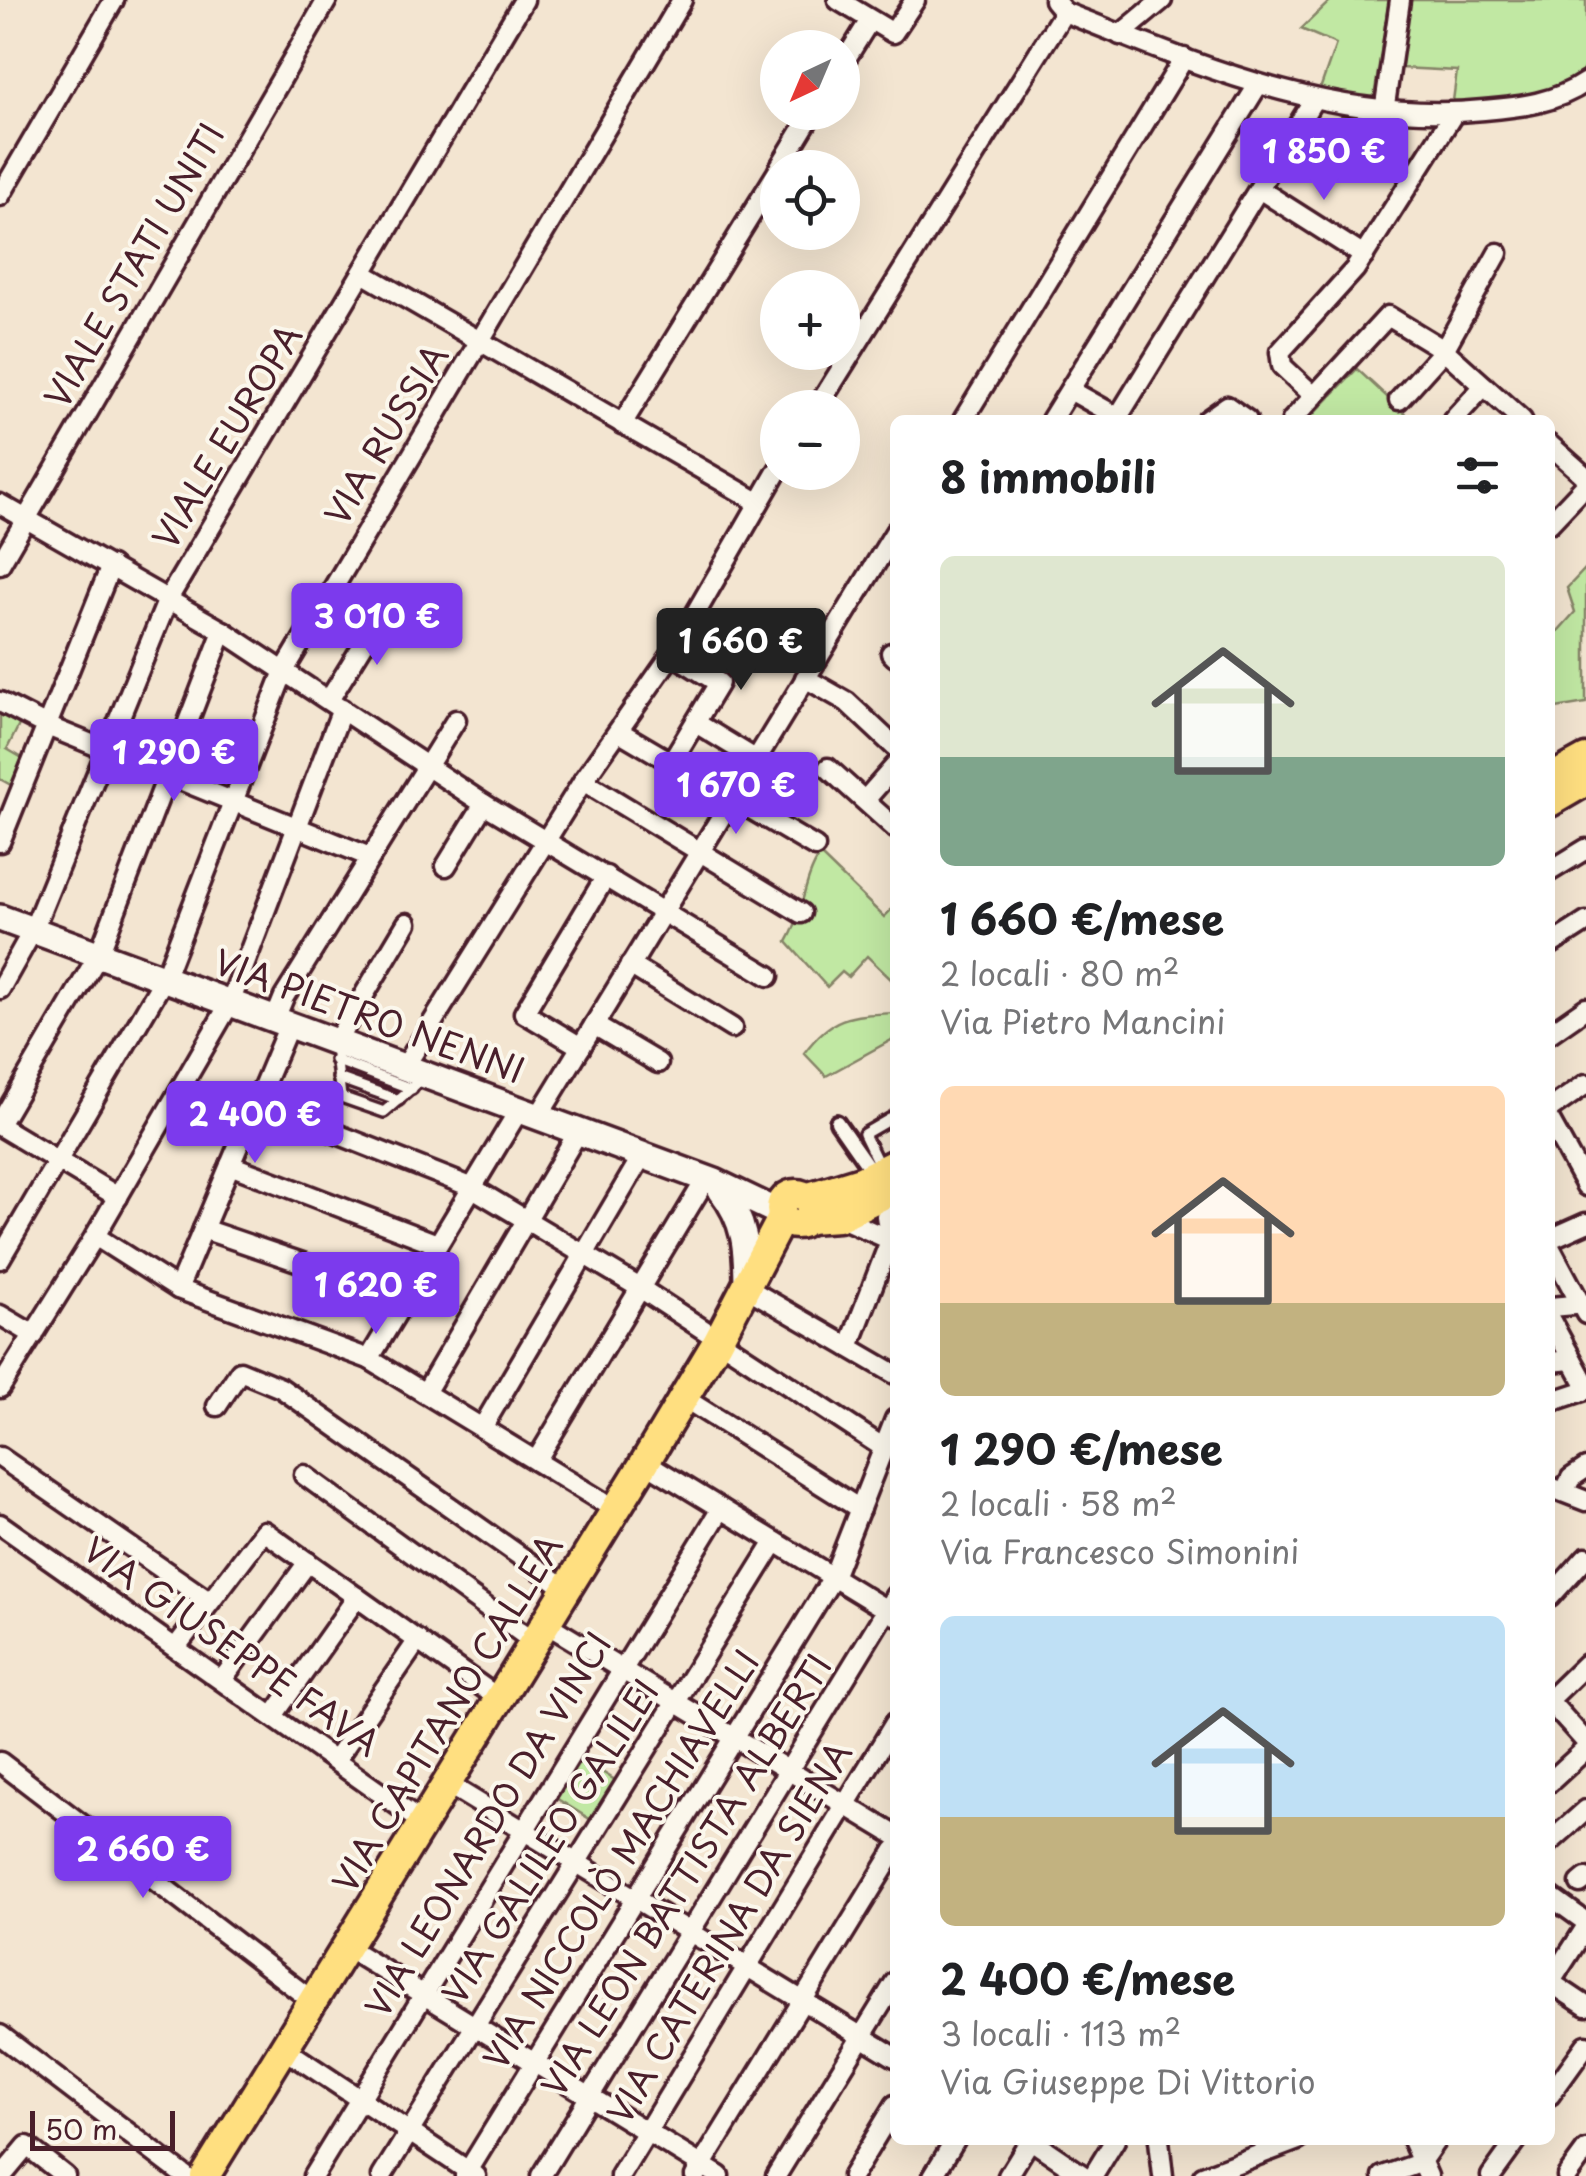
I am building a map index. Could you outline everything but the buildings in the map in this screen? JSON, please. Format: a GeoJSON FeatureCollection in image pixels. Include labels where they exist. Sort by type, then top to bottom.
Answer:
{"type":"FeatureCollection","features":[{"type":"Feature","properties":{"kind":"main road"},"geometry":{"type":"LineString","coordinates":[[1555,776],[1586,758]]}},
{"type":"Feature","properties":{"kind":"main road"},"geometry":{"type":"LineString","coordinates":[[1555,799],[1586,781]]}},
{"type":"Feature","properties":{"kind":"main road","name":"VIA PIETRO NENNI"},"geometry":{"type":"LineString","coordinates":[[0,918],[282,1022],[336,1051],[528,1114],[710,1181],[752,1186],[797,1210]]}},
{"type":"Feature","properties":{"kind":"main road"},"geometry":{"type":"LineString","coordinates":[[797,1210],[888,1178]]}},
{"type":"Feature","properties":{"kind":"main road"},"geometry":{"type":"LineString","coordinates":[[797,1210],[838,1217],[888,1178]]}},
{"type":"Feature","properties":{"kind":"main road"},"geometry":{"type":"LineString","coordinates":[[710,1181],[738,1212],[746,1232],[747,1288]]}},
{"type":"Feature","properties":{"kind":"main road","name":"VIA CAPITANO CALLEA"},"geometry":{"type":"LineString","coordinates":[[215,2172],[797,1210]]}},
{"type":"Feature","properties":{"kind":"street"},"geometry":{"type":"LineString","coordinates":[[0,196],[114,0]]}},
{"type":"Feature","properties":{"kind":"street","name":"VIALE STATI UNITI"},"geometry":{"type":"LineString","coordinates":[[0,564],[327,0]]}},
{"type":"Feature","properties":{"kind":"street","name":"VIALE EUROPA"},"geometry":{"type":"LineString","coordinates":[[0,989],[34,930],[168,599],[524,0]]}},
{"type":"Feature","properties":{"kind":"street","name":"VIA RUSSIA"},"geometry":{"type":"LineString","coordinates":[[0,1260],[164,979],[284,671],[682,0]]}},
{"type":"Feature","properties":{"kind":"street"},"geometry":{"type":"LineString","coordinates":[[838,0],[893,34],[915,0]]}},
{"type":"Feature","properties":{"kind":"street"},"geometry":{"type":"LineString","coordinates":[[1120,35],[1162,0]]}},
{"type":"Feature","properties":{"kind":"street"},"geometry":{"type":"LineString","coordinates":[[1384,112],[1400,0]]}},
{"type":"Feature","properties":{"kind":"street"},"geometry":{"type":"LineString","coordinates":[[828,390],[1059,6],[1120,35],[1258,85],[1384,112],[1454,113],[1553,100],[1586,82]]}},
{"type":"Feature","properties":{"kind":"street"},"geometry":{"type":"LineString","coordinates":[[860,36],[870,20]]}},
{"type":"Feature","properties":{"kind":"street"},"geometry":{"type":"LineString","coordinates":[[967,415],[1184,58]]}},
{"type":"Feature","properties":{"kind":"street"},"geometry":{"type":"LineString","coordinates":[[1054,415],[1258,85]]}},
{"type":"Feature","properties":{"kind":"street"},"geometry":{"type":"LineString","coordinates":[[1120,415],[1314,99]]}},
{"type":"Feature","properties":{"kind":"street"},"geometry":{"type":"LineString","coordinates":[[1314,396],[1282,366],[1279,355],[1364,256],[1454,113]]}},
{"type":"Feature","properties":{"kind":"street"},"geometry":{"type":"LineString","coordinates":[[1259,189],[1364,256]]}},
{"type":"Feature","properties":{"kind":"street"},"geometry":{"type":"LineString","coordinates":[[622,424],[760,198]]}},
{"type":"Feature","properties":{"kind":"street"},"geometry":{"type":"LineString","coordinates":[[1399,400],[1444,350],[1498,253]]}},
{"type":"Feature","properties":{"kind":"street"},"geometry":{"type":"LineString","coordinates":[[364,274],[758,502]]}},
{"type":"Feature","properties":{"kind":"street"},"geometry":{"type":"LineString","coordinates":[[1297,415],[1388,316],[1444,350],[1516,415]]}},
{"type":"Feature","properties":{"kind":"street"},"geometry":{"type":"LineString","coordinates":[[1458,415],[1484,386]]}},
{"type":"Feature","properties":{"kind":"street"},"geometry":{"type":"LineString","coordinates":[[1070,390],[1113,415]]}},
{"type":"Feature","properties":{"kind":"street"},"geometry":{"type":"LineString","coordinates":[[1214,415],[1228,406],[1241,415]]}},
{"type":"Feature","properties":{"kind":"street"},"geometry":{"type":"LineString","coordinates":[[1555,449],[1586,477]]}},
{"type":"Feature","properties":{"kind":"street"},"geometry":{"type":"LineString","coordinates":[[1555,518],[1586,486]]}},
{"type":"Feature","properties":{"kind":"street"},"geometry":{"type":"LineString","coordinates":[[414,1077],[546,840],[672,654],[766,490]]}},
{"type":"Feature","properties":{"kind":"street"},"geometry":{"type":"LineString","coordinates":[[0,504],[224,631],[484,804],[769,976]]}},
{"type":"Feature","properties":{"kind":"street"},"geometry":{"type":"LineString","coordinates":[[368,1359],[472,1187],[580,1047],[890,540]]}},
{"type":"Feature","properties":{"kind":"street"},"geometry":{"type":"LineString","coordinates":[[0,842],[111,566]]}},
{"type":"Feature","properties":{"kind":"street"},"geometry":{"type":"LineString","coordinates":[[0,1388],[96,1236],[230,1003],[296,829],[336,704],[384,611]]}},
{"type":"Feature","properties":{"kind":"street"},"geometry":{"type":"LineString","coordinates":[[118,1197],[0,1124],[99,954],[224,631]]}},
{"type":"Feature","properties":{"kind":"street"},"geometry":{"type":"LineString","coordinates":[[672,654],[719,679],[672,761]]}},
{"type":"Feature","properties":{"kind":"street"},"geometry":{"type":"LineString","coordinates":[[805,678],[846,702],[890,742]]}},
{"type":"Feature","properties":{"kind":"street"},"geometry":{"type":"LineString","coordinates":[[0,702],[46,726],[370,857]]}},
{"type":"Feature","properties":{"kind":"street"},"geometry":{"type":"LineString","coordinates":[[178,1289],[256,1102],[282,1022],[284,997],[456,720]]}},
{"type":"Feature","properties":{"kind":"street"},"geometry":{"type":"LineString","coordinates":[[696,723],[756,760]]}},
{"type":"Feature","properties":{"kind":"street"},"geometry":{"type":"LineString","coordinates":[[620,732],[815,847]]}},
{"type":"Feature","properties":{"kind":"street"},"geometry":{"type":"LineString","coordinates":[[828,768],[890,823]]}},
{"type":"Feature","properties":{"kind":"street"},"geometry":{"type":"LineString","coordinates":[[864,800],[890,771]]}},
{"type":"Feature","properties":{"kind":"street"},"geometry":{"type":"LineString","coordinates":[[583,782],[801,913]]}},
{"type":"Feature","properties":{"kind":"street"},"geometry":{"type":"LineString","coordinates":[[446,866],[484,804]]}},
{"type":"Feature","properties":{"kind":"street"},"geometry":{"type":"LineString","coordinates":[[1555,868],[1586,849]]}},
{"type":"Feature","properties":{"kind":"street"},"geometry":{"type":"LineString","coordinates":[[580,1047],[524,1013],[606,876]]}},
{"type":"Feature","properties":{"kind":"street"},"geometry":{"type":"LineString","coordinates":[[1555,942],[1586,922]]}},
{"type":"Feature","properties":{"kind":"street"},"geometry":{"type":"LineString","coordinates":[[336,1051],[407,923]]}},
{"type":"Feature","properties":{"kind":"street"},"geometry":{"type":"LineString","coordinates":[[630,965],[732,1028]]}},
{"type":"Feature","properties":{"kind":"street"},"geometry":{"type":"LineString","coordinates":[[1555,1029],[1586,1008]]}},
{"type":"Feature","properties":{"kind":"street"},"geometry":{"type":"LineString","coordinates":[[594,1024],[658,1063]]}},
{"type":"Feature","properties":{"kind":"street"},"geometry":{"type":"LineString","coordinates":[[1555,1105],[1586,1084]]}},
{"type":"Feature","properties":{"kind":"street"},"geometry":{"type":"LineString","coordinates":[[176,1097],[247,1124]]}},
{"type":"Feature","properties":{"kind":"street"},"geometry":{"type":"LineString","coordinates":[[256,1102],[472,1187],[640,1288],[884,1448]]}},
{"type":"Feature","properties":{"kind":"street"},"geometry":{"type":"LineString","coordinates":[[837,1122],[888,1178],[886,1216],[890,1231]]}},
{"type":"Feature","properties":{"kind":"street"},"geometry":{"type":"LineString","coordinates":[[1555,1128],[1580,1162],[1586,1186]]}},
{"type":"Feature","properties":{"kind":"street"},"geometry":{"type":"LineString","coordinates":[[425,1394],[578,1132]]}},
{"type":"Feature","properties":{"kind":"street"},"geometry":{"type":"LineString","coordinates":[[482,1428],[642,1156]]}},
{"type":"Feature","properties":{"kind":"street"},"geometry":{"type":"LineString","coordinates":[[230,1166],[437,1244]]}},
{"type":"Feature","properties":{"kind":"street"},"geometry":{"type":"LineString","coordinates":[[536,1461],[710,1181]]}},
{"type":"Feature","properties":{"kind":"street"},"geometry":{"type":"LineString","coordinates":[[838,1217],[890,1241]]}},
{"type":"Feature","properties":{"kind":"street"},"geometry":{"type":"LineString","coordinates":[[1555,1237],[1586,1222]]}},
{"type":"Feature","properties":{"kind":"street"},"geometry":{"type":"LineString","coordinates":[[203,1229],[405,1298]]}},
{"type":"Feature","properties":{"kind":"street"},"geometry":{"type":"LineString","coordinates":[[96,1236],[178,1289],[368,1359],[616,1510]]}},
{"type":"Feature","properties":{"kind":"street"},"geometry":{"type":"LineString","coordinates":[[849,1347],[890,1249]]}},
{"type":"Feature","properties":{"kind":"street"},"geometry":{"type":"LineString","coordinates":[[1555,1257],[1584,1307],[1555,1307]]}},
{"type":"Feature","properties":{"kind":"street"},"geometry":{"type":"LineString","coordinates":[[747,1288],[890,1371]]}},
{"type":"Feature","properties":{"kind":"street"},"geometry":{"type":"LineString","coordinates":[[0,1316],[34,1334]]}},
{"type":"Feature","properties":{"kind":"street"},"geometry":{"type":"LineString","coordinates":[[1555,1328],[1586,1388],[1555,1400]]}},
{"type":"Feature","properties":{"kind":"street"},"geometry":{"type":"LineString","coordinates":[[1555,1362],[1572,1360]]}},
{"type":"Feature","properties":{"kind":"street"},"geometry":{"type":"LineString","coordinates":[[217,1406],[240,1371],[280,1388],[566,1589]]}},
{"type":"Feature","properties":{"kind":"street"},"geometry":{"type":"LineString","coordinates":[[684,1398],[860,1509]]}},
{"type":"Feature","properties":{"kind":"street","name":"VIA NICCOLÒ MACHIAVELLI"},"geometry":{"type":"LineString","coordinates":[[470,2174],[833,1577],[890,1432]]}},
{"type":"Feature","properties":{"kind":"street"},"geometry":{"type":"LineString","coordinates":[[0,1457],[210,1602]]}},
{"type":"Feature","properties":{"kind":"street"},"geometry":{"type":"LineString","coordinates":[[645,1462],[833,1577],[890,1606]]}},
{"type":"Feature","properties":{"kind":"street"},"geometry":{"type":"LineString","coordinates":[[1557,1490],[1586,1468]]}},
{"type":"Feature","properties":{"kind":"street"},"geometry":{"type":"LineString","coordinates":[[304,1475],[540,1633],[623,1669],[890,1832]]}},
{"type":"Feature","properties":{"kind":"street"},"geometry":{"type":"LineString","coordinates":[[1557,1490],[1586,1500]]}},
{"type":"Feature","properties":{"kind":"street","name":"VIA LEONARDO DA VINCI"},"geometry":{"type":"LineString","coordinates":[[313,2176],[721,1508]]}},
{"type":"Feature","properties":{"kind":"street","name":"VIA GIUSEPPE FAVA"},"geometry":{"type":"LineString","coordinates":[[0,1524],[424,1824]]}},
{"type":"Feature","properties":{"kind":"street"},"geometry":{"type":"LineString","coordinates":[[176,1647],[264,1531],[500,1700]]}},
{"type":"Feature","properties":{"kind":"street","name":"VIA GALILEO GALILEI"},"geometry":{"type":"LineString","coordinates":[[382,2176],[775,1542]]}},
{"type":"Feature","properties":{"kind":"street"},"geometry":{"type":"LineString","coordinates":[[1555,1592],[1586,1558]]}},
{"type":"Feature","properties":{"kind":"street"},"geometry":{"type":"LineString","coordinates":[[222,1680],[308,1562]]}},
{"type":"Feature","properties":{"kind":"street"},"geometry":{"type":"LineString","coordinates":[[274,1716],[358,1598]]}},
{"type":"Feature","properties":{"kind":"street","name":"VIA LEON BATTISTA ALBERTI"},"geometry":{"type":"LineString","coordinates":[[541,2176],[890,1612]]}},
{"type":"Feature","properties":{"kind":"street"},"geometry":{"type":"LineString","coordinates":[[336,1761],[418,1640]]}},
{"type":"Feature","properties":{"kind":"street"},"geometry":{"type":"LineString","coordinates":[[1555,1695],[1586,1665]]}},
{"type":"Feature","properties":{"kind":"street"},"geometry":{"type":"LineString","coordinates":[[1555,1706],[1586,1746],[1555,1776]]}},
{"type":"Feature","properties":{"kind":"street","name":"VIA CATERINA DA SIENA"},"geometry":{"type":"LineString","coordinates":[[620,2176],[890,1731]]}},
{"type":"Feature","properties":{"kind":"street"},"geometry":{"type":"LineString","coordinates":[[0,1762],[315,2003]]}},
{"type":"Feature","properties":{"kind":"street"},"geometry":{"type":"LineString","coordinates":[[449,1785],[890,2054]]}},
{"type":"Feature","properties":{"kind":"street"},"geometry":{"type":"LineString","coordinates":[[1555,1838],[1586,1810]]}},
{"type":"Feature","properties":{"kind":"street"},"geometry":{"type":"LineString","coordinates":[[699,2171],[890,1858]]}},
{"type":"Feature","properties":{"kind":"street"},"geometry":{"type":"LineString","coordinates":[[1555,1905],[1586,1925],[1555,1975]]}},
{"type":"Feature","properties":{"kind":"street"},"geometry":{"type":"LineString","coordinates":[[349,1950],[647,2132],[699,2171],[719,2176]]}},
{"type":"Feature","properties":{"kind":"street"},"geometry":{"type":"LineString","coordinates":[[1555,1985],[1586,2006]]}},
{"type":"Feature","properties":{"kind":"street"},"geometry":{"type":"LineString","coordinates":[[776,2176],[890,1990]]}},
{"type":"Feature","properties":{"kind":"street"},"geometry":{"type":"LineString","coordinates":[[0,2035],[184,2176]]}},
{"type":"Feature","properties":{"kind":"street"},"geometry":{"type":"LineString","coordinates":[[1555,2088],[1586,2046]]}},
{"type":"Feature","properties":{"kind":"street"},"geometry":{"type":"LineString","coordinates":[[286,2050],[470,2174]]}},
{"type":"Feature","properties":{"kind":"street"},"geometry":{"type":"LineString","coordinates":[[852,2176],[890,2113]]}},
{"type":"Feature","properties":{"kind":"street"},"geometry":{"type":"LineString","coordinates":[[933,2176],[952,2145]]}},
{"type":"Feature","properties":{"kind":"street"},"geometry":{"type":"LineString","coordinates":[[1008,2176],[1027,2145]]}},
{"type":"Feature","properties":{"kind":"street"},"geometry":{"type":"LineString","coordinates":[[1038,2145],[1084,2176]]}},
{"type":"Feature","properties":{"kind":"street"},"geometry":{"type":"LineString","coordinates":[[1093,2176],[1112,2145]]}},
{"type":"Feature","properties":{"kind":"street"},"geometry":{"type":"LineString","coordinates":[[1160,2145],[1163,2176]]}},
{"type":"Feature","properties":{"kind":"street"},"geometry":{"type":"LineString","coordinates":[[1203,2176],[1285,2145]]}},
{"type":"Feature","properties":{"kind":"street"},"geometry":{"type":"LineString","coordinates":[[1414,2145],[1424,2169]]}},
{"type":"Feature","properties":{"kind":"street"},"geometry":{"type":"LineString","coordinates":[[1424,2169],[1434,2145]]}},
{"type":"Feature","properties":{"kind":"street"},"geometry":{"type":"LineString","coordinates":[[1491,2176],[1514,2145]]}},
{"type":"Feature","properties":{"kind":"street"},"geometry":{"type":"LineString","coordinates":[[2,2176],[26,2146],[66,2176]]}},
{"type":"Feature","properties":{"kind":"street"},"geometry":{"type":"LineString","coordinates":[[1567,2176],[1586,2150]]}},
{"type":"Feature","properties":{"kind":"street"},"geometry":{"type":"LineString","coordinates":[[1384,2176],[1424,2169]]}},
{"type":"Feature","properties":{"kind":"lane"},"geometry":{"type":"LineString","coordinates":[[336,1051],[341,1097],[384,1112],[399,1100],[414,1077]]}},
{"type":"Feature","properties":{"kind":"lane"},"geometry":{"type":"LineString","coordinates":[[338,1078],[399,1100]]}},
{"type":"Feature","properties":{"kind":"lane"},"geometry":{"type":"LineString","coordinates":[[888,1178],[864,1134],[890,1119]]}},
{"type":"Feature","properties":{"kind":"green space"},"geometry":{"type":"Polygon","coordinates":[[[1331,0],[1389,0],[1373,104],[1319,92],[1336,44],[1301,29],[1331,0]]]}},
{"type":"Feature","properties":{"kind":"green space"},"geometry":{"type":"Polygon","coordinates":[[[1410,0],[1586,0],[1586,62],[1579,76],[1549,93],[1453,101],[1457,71],[1401,68],[1410,0]]]}},
{"type":"Feature","properties":{"kind":"green space"},"geometry":{"type":"Polygon","coordinates":[[[1357,369],[1407,415],[1313,415],[1357,369]]]}},
{"type":"Feature","properties":{"kind":"green space"},"geometry":{"type":"Polygon","coordinates":[[[1586,568],[1586,703],[1555,708],[1555,634],[1575,612],[1567,588],[1586,568]]]}},
{"type":"Feature","properties":{"kind":"green space"},"geometry":{"type":"Polygon","coordinates":[[[0,707],[22,719],[7,749],[24,759],[11,785],[0,779],[0,707]]]}},
{"type":"Feature","properties":{"kind":"green space"},"geometry":{"type":"Polygon","coordinates":[[[820,855],[884,917],[890,911],[890,978],[867,956],[848,977],[842,972],[827,987],[787,942],[820,855]]]}},
{"type":"Feature","properties":{"kind":"green space"},"geometry":{"type":"Polygon","coordinates":[[[890,1013],[890,1041],[826,1076],[804,1053],[833,1024],[890,1013]]]}},
{"type":"Feature","properties":{"kind":"green space"},"geometry":{"type":"Polygon","coordinates":[[[575,1755],[618,1782],[593,1821],[551,1795],[575,1755]]]}}]}
